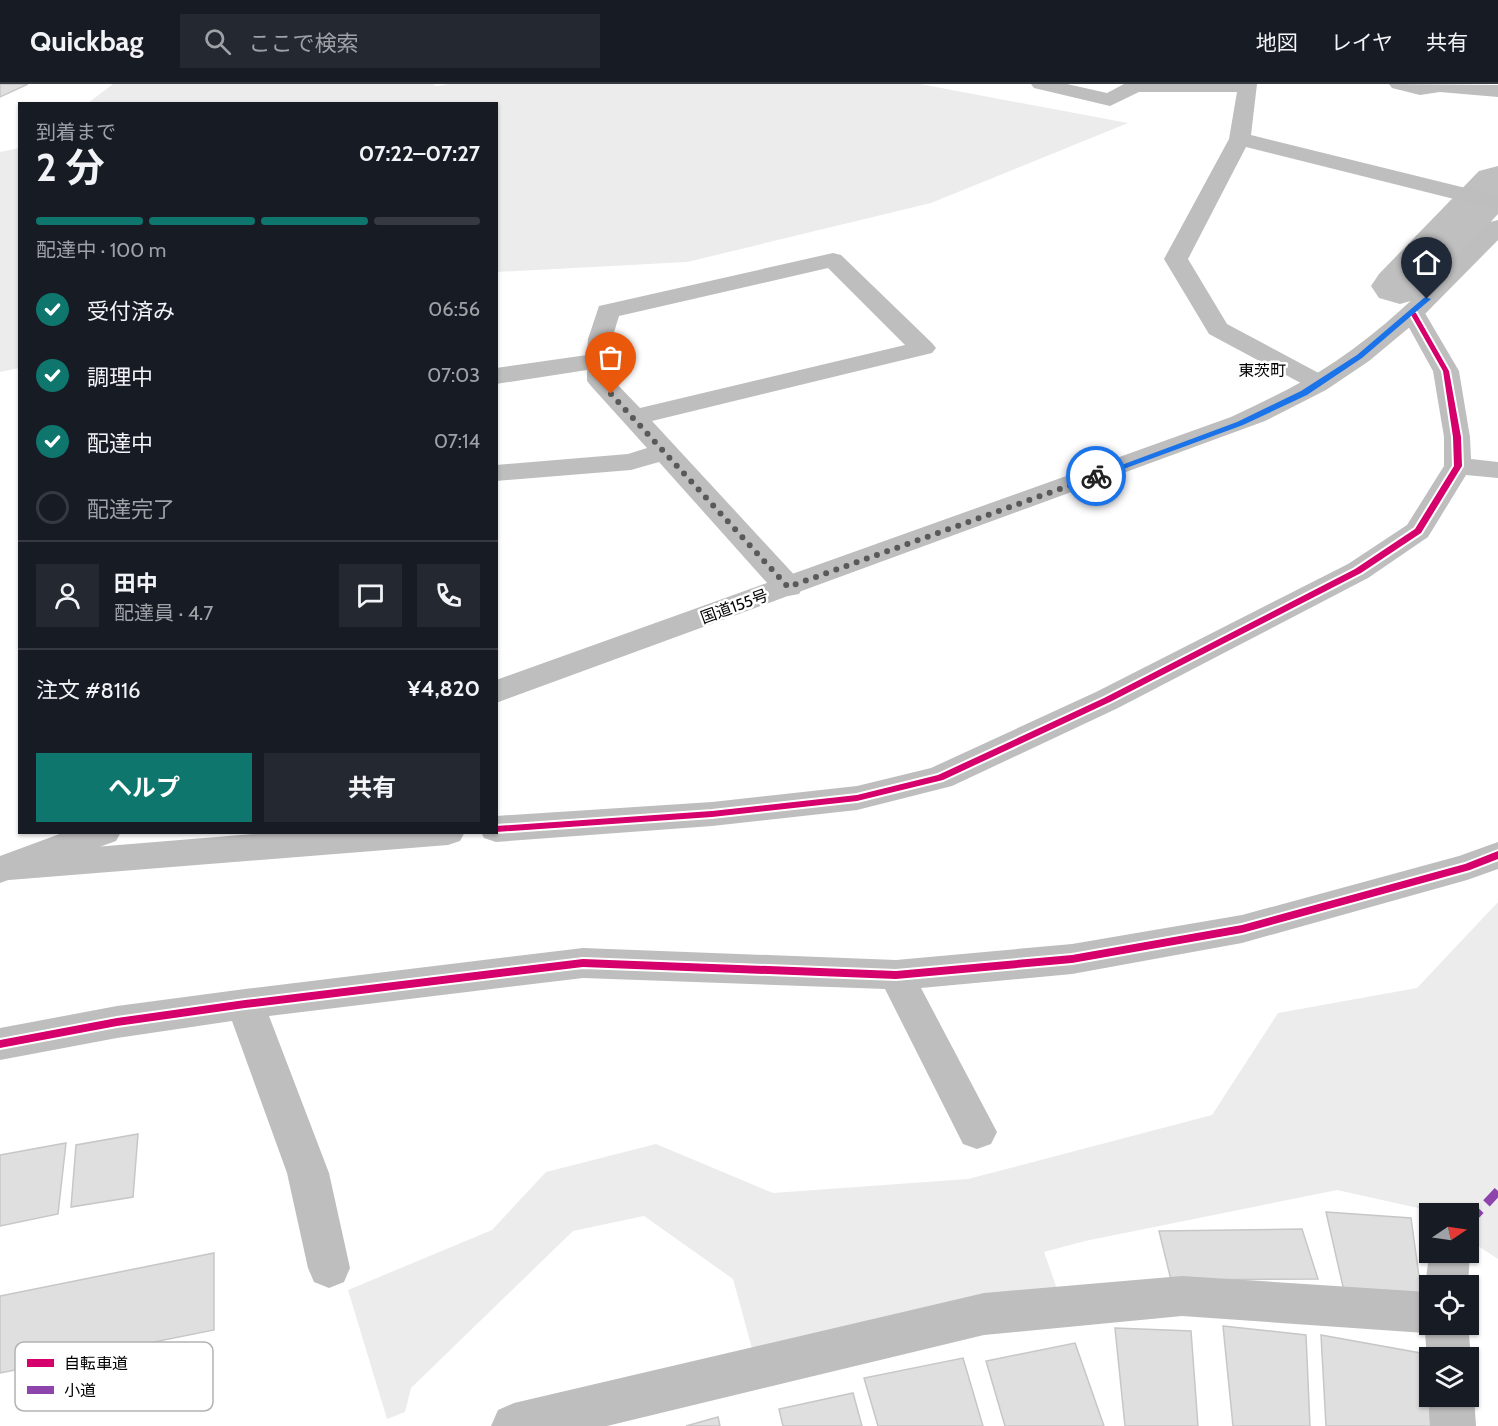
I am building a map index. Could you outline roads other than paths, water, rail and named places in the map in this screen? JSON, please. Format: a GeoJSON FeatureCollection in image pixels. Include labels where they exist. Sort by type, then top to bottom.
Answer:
{"type":"FeatureCollection","features":[{"type":"Feature","properties":{"kind":"main road"},"geometry":{"type":"LineString","coordinates":[[1041,84],[1110,100],[1136,86],[1256,85],[1240,139],[1176,259],[1218,329],[1319,383]]}},
{"type":"Feature","properties":{"kind":"main road"},"geometry":{"type":"LineString","coordinates":[[1399,84],[1420,89],[1440,86],[1498,91]]}},
{"type":"Feature","properties":{"kind":"main road"},"geometry":{"type":"LineString","coordinates":[[1240,139],[1498,203]]}},
{"type":"Feature","properties":{"kind":"main road","name":"国道155号"},"geometry":{"type":"LineString","coordinates":[[498,691],[1240,423],[1319,383],[1360,356],[1413,313],[1498,227]]}},
{"type":"Feature","properties":{"kind":"main road"},"geometry":{"type":"LineString","coordinates":[[633,418],[923,348],[833,260],[609,310],[600,339],[600,381],[633,418],[788,587]]}},
{"type":"Feature","properties":{"kind":"main road"},"geometry":{"type":"LineString","coordinates":[[498,829],[712,814],[846,799],[940,778],[1107,700],[1358,571],[1418,531],[1458,466],[1457,437],[1446,371],[1413,313]]}},
{"type":"Feature","properties":{"kind":"main road"},"geometry":{"type":"LineString","coordinates":[[498,376],[600,361]]}},
{"type":"Feature","properties":{"kind":"main road"},"geometry":{"type":"LineString","coordinates":[[498,473],[631,462],[664,451]]}},
{"type":"Feature","properties":{"kind":"main road"},"geometry":{"type":"LineString","coordinates":[[1458,466],[1498,470]]}},
{"type":"Feature","properties":{"kind":"main road"},"geometry":{"type":"LineString","coordinates":[[4,868],[98,834]]}},
{"type":"Feature","properties":{"kind":"main road"},"geometry":{"type":"LineString","coordinates":[[4,868],[423,834]]}},
{"type":"Feature","properties":{"kind":"main road"},"geometry":{"type":"LineString","coordinates":[[0,1044],[117,1022],[245,1004],[583,963],[896,975],[1072,959],[1242,929],[1467,867],[1498,855]]}},
{"type":"Feature","properties":{"kind":"main road"},"geometry":{"type":"LineString","coordinates":[[896,975],[977,1132]]}},
{"type":"Feature","properties":{"kind":"main road"},"geometry":{"type":"LineString","coordinates":[[245,1004],[308,1173],[328,1268]]}},
{"type":"Feature","properties":{"kind":"main road"},"geometry":{"type":"LineString","coordinates":[[514,1426],[984,1314],[1182,1296],[1419,1312]]}},
{"type":"Feature","properties":{"kind":"main road"},"geometry":{"type":"LineString","coordinates":[[1452,1407],[1453,1426]]}},
{"type":"Feature","properties":{"kind":"waterway"},"geometry":{"type":"LineString","coordinates":[[1400,286],[1498,182]]}},
{"type":"Feature","properties":{"kind":"district","name":"東茨町"},"geometry":{"type":"Point","coordinates":[1262,370]}}]}
